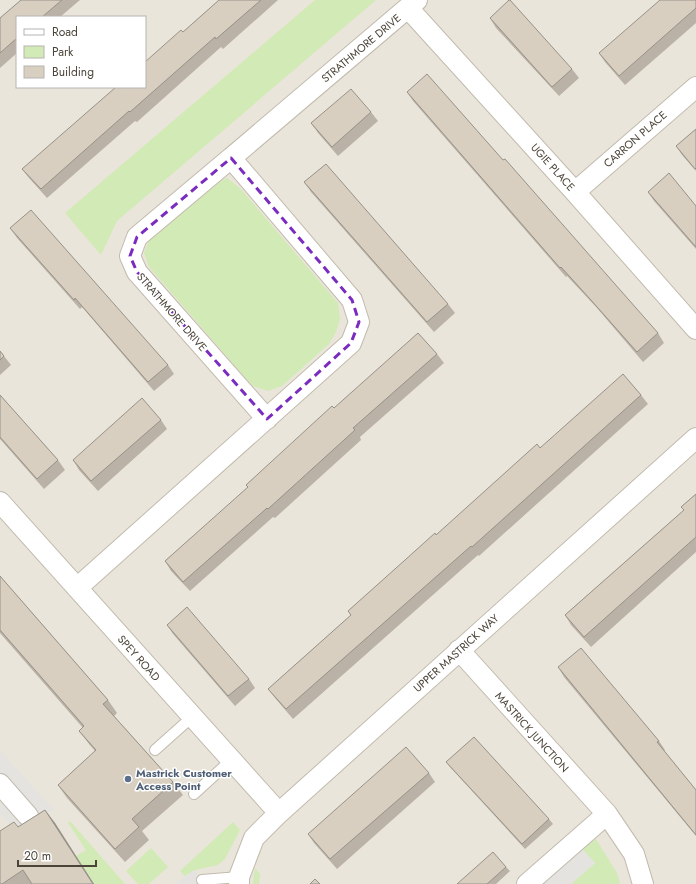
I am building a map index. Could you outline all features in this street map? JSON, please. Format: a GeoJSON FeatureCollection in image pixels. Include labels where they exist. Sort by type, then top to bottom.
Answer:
{"type":"FeatureCollection","features":[{"type":"Feature","properties":{"kind":"street","name":"STRATHMORE DRIVE"},"geometry":{"type":"LineString","coordinates":[[267,420],[137,272],[130,256],[137,237],[412,4]]}},
{"type":"Feature","properties":{"kind":"street","name":"UGIE PLACE"},"geometry":{"type":"LineString","coordinates":[[412,4],[696,329]]}},
{"type":"Feature","properties":{"kind":"street","name":"CARRON PLACE"},"geometry":{"type":"LineString","coordinates":[[575,192],[696,87]]}},
{"type":"Feature","properties":{"kind":"street"},"geometry":{"type":"LineString","coordinates":[[77,588],[267,420],[351,343],[359,322],[352,300],[231,158]]}},
{"type":"Feature","properties":{"kind":"street","name":"UPPER MASTRICK WAY"},"geometry":{"type":"LineString","coordinates":[[239,880],[254,838],[279,813],[696,438]]}},
{"type":"Feature","properties":{"kind":"street","name":"SPEY ROAD"},"geometry":{"type":"LineString","coordinates":[[0,502],[279,813]]}},
{"type":"Feature","properties":{"kind":"street","name":"MASTRICK JUNCTION"},"geometry":{"type":"LineString","coordinates":[[459,650],[607,814],[634,854],[643,884]]}},
{"type":"Feature","properties":{"kind":"street"},"geometry":{"type":"LineString","coordinates":[[0,784],[28,816]]}},
{"type":"Feature","properties":{"kind":"street"},"geometry":{"type":"LineString","coordinates":[[527,884],[607,814]]}},
{"type":"Feature","properties":{"kind":"lane"},"geometry":{"type":"LineString","coordinates":[[155,750],[192,717]]}},
{"type":"Feature","properties":{"kind":"lane"},"geometry":{"type":"LineString","coordinates":[[194,794],[231,760]]}},
{"type":"Feature","properties":{"kind":"lane"},"geometry":{"type":"LineString","coordinates":[[202,880],[239,880]]}},
{"type":"Feature","properties":{"kind":"highlighted area"},"geometry":{"type":"Polygon","coordinates":[[[231,158],[352,300],[359,322],[351,343],[267,419],[137,272],[130,256],[137,237],[231,158]]]}},
{"type":"Feature","properties":{"kind":"shaded area"},"geometry":{"type":"Polygon","coordinates":[[[0,0],[696,0],[696,884],[0,884],[0,0]]]}},
{"type":"Feature","properties":{"kind":"shaded area"},"geometry":{"type":"Polygon","coordinates":[[[0,750],[54,810],[17,832],[0,814],[0,750]]]}},
{"type":"Feature","properties":{"kind":"shaded area"},"geometry":{"type":"Polygon","coordinates":[[[582,849],[595,863],[571,884],[541,884],[582,849]]]}},
{"type":"Feature","properties":{"kind":"shaded area"},"geometry":{"type":"Polygon","coordinates":[[[195,870],[204,884],[175,884],[185,876],[195,870]]]}},
{"type":"Feature","properties":{"kind":"green space"},"geometry":{"type":"Polygon","coordinates":[[[315,0],[376,0],[117,221],[101,255],[65,213],[315,0]]]}},
{"type":"Feature","properties":{"kind":"green space"},"geometry":{"type":"Polygon","coordinates":[[[227,178],[240,188],[338,303],[340,319],[336,332],[329,344],[282,386],[268,391],[253,386],[242,374],[149,267],[144,253],[150,238],[213,184],[227,178]]]}},
{"type":"Feature","properties":{"kind":"green space"},"geometry":{"type":"Polygon","coordinates":[[[70,821],[125,884],[94,884],[76,856],[86,850],[68,823],[70,821]]]}},
{"type":"Feature","properties":{"kind":"green space"},"geometry":{"type":"Polygon","coordinates":[[[233,822],[240,830],[225,859],[218,865],[195,870],[185,876],[180,871],[233,822]]]}},
{"type":"Feature","properties":{"kind":"green space"},"geometry":{"type":"Polygon","coordinates":[[[596,839],[617,873],[620,884],[571,884],[595,863],[582,849],[596,839]]]}},
{"type":"Feature","properties":{"kind":"green space"},"geometry":{"type":"Polygon","coordinates":[[[151,848],[168,867],[149,884],[138,884],[126,871],[151,848]]]}},
{"type":"Feature","properties":{"kind":"green space"},"geometry":{"type":"Polygon","coordinates":[[[255,868],[260,874],[259,884],[253,884],[255,868]]]}},
{"type":"Feature","properties":{"kind":"building"},"geometry":{"type":"Polygon","coordinates":[[[21,0],[62,0],[43,16],[16,16],[16,39],[0,53],[0,18],[21,0]]]}},
{"type":"Feature","properties":{"kind":"building"},"geometry":{"type":"Polygon","coordinates":[[[219,0],[261,0],[216,39],[215,37],[41,189],[22,169],[115,88],[146,88],[146,61],[181,30],[183,32],[219,0]]]}},
{"type":"Feature","properties":{"kind":"building"},"geometry":{"type":"Polygon","coordinates":[[[509,0],[572,69],[552,87],[490,18],[509,0]]]}},
{"type":"Feature","properties":{"kind":"building"},"geometry":{"type":"Polygon","coordinates":[[[660,0],[696,0],[696,8],[619,76],[599,53],[660,0]]]}},
{"type":"Feature","properties":{"kind":"building"},"geometry":{"type":"Polygon","coordinates":[[[427,74],[503,160],[505,159],[658,333],[637,352],[561,267],[560,268],[407,92],[427,74]]]}},
{"type":"Feature","properties":{"kind":"building"},"geometry":{"type":"Polygon","coordinates":[[[351,89],[371,112],[332,147],[311,123],[351,89]]]}},
{"type":"Feature","properties":{"kind":"building"},"geometry":{"type":"Polygon","coordinates":[[[696,129],[696,168],[695,169],[676,146],[696,129]]]}},
{"type":"Feature","properties":{"kind":"building"},"geometry":{"type":"Polygon","coordinates":[[[326,164],[448,304],[427,322],[304,182],[326,164]]]}},
{"type":"Feature","properties":{"kind":"building"},"geometry":{"type":"Polygon","coordinates":[[[669,173],[696,206],[696,247],[648,192],[669,173]]]}},
{"type":"Feature","properties":{"kind":"building"},"geometry":{"type":"Polygon","coordinates":[[[31,210],[168,365],[148,382],[75,298],[74,300],[10,228],[31,210]]]}},
{"type":"Feature","properties":{"kind":"building"},"geometry":{"type":"Polygon","coordinates":[[[418,333],[437,354],[353,428],[355,430],[268,509],[267,508],[183,582],[165,561],[248,487],[246,485],[332,406],[334,408],[418,333]]]}},
{"type":"Feature","properties":{"kind":"building"},"geometry":{"type":"Polygon","coordinates":[[[0,351],[4,356],[0,360],[0,351]]]}},
{"type":"Feature","properties":{"kind":"building"},"geometry":{"type":"Polygon","coordinates":[[[623,374],[641,395],[472,547],[471,546],[286,709],[268,689],[351,615],[348,611],[435,533],[436,535],[537,444],[540,448],[623,374]]]}},
{"type":"Feature","properties":{"kind":"building"},"geometry":{"type":"Polygon","coordinates":[[[0,395],[58,460],[37,479],[0,437],[0,395]]]}},
{"type":"Feature","properties":{"kind":"building"},"geometry":{"type":"Polygon","coordinates":[[[142,398],[161,420],[91,481],[73,460],[142,398]]]}},
{"type":"Feature","properties":{"kind":"building"},"geometry":{"type":"Polygon","coordinates":[[[696,494],[696,537],[584,637],[565,615],[684,510],[681,507],[696,494]]]}},
{"type":"Feature","properties":{"kind":"building"},"geometry":{"type":"Polygon","coordinates":[[[0,576],[108,700],[103,704],[173,782],[132,819],[139,827],[115,849],[58,785],[96,750],[79,731],[84,726],[0,630],[0,576]]]}},
{"type":"Feature","properties":{"kind":"building"},"geometry":{"type":"Polygon","coordinates":[[[187,607],[249,679],[228,696],[167,625],[187,607]]]}},
{"type":"Feature","properties":{"kind":"building"},"geometry":{"type":"Polygon","coordinates":[[[581,648],[659,741],[657,742],[696,790],[696,835],[558,667],[581,648]]]}},
{"type":"Feature","properties":{"kind":"building"},"geometry":{"type":"Polygon","coordinates":[[[474,737],[549,819],[522,844],[446,762],[474,737]]]}},
{"type":"Feature","properties":{"kind":"building"},"geometry":{"type":"Polygon","coordinates":[[[406,747],[429,773],[330,859],[308,834],[406,747]]]}},
{"type":"Feature","properties":{"kind":"building"},"geometry":{"type":"Polygon","coordinates":[[[45,810],[93,884],[32,884],[23,870],[0,884],[0,831],[14,822],[18,827],[45,810]]]}},
{"type":"Feature","properties":{"kind":"building"},"geometry":{"type":"Polygon","coordinates":[[[493,852],[506,867],[487,884],[457,884],[493,852]]]}},
{"type":"Feature","properties":{"kind":"building"},"geometry":{"type":"Polygon","coordinates":[[[315,879],[320,884],[310,884],[315,879]]]}},
{"type":"Feature","properties":{"kind":"place","name":"Mastrick Customer Access Point"},"geometry":{"type":"Point","coordinates":[128,779]}}]}
